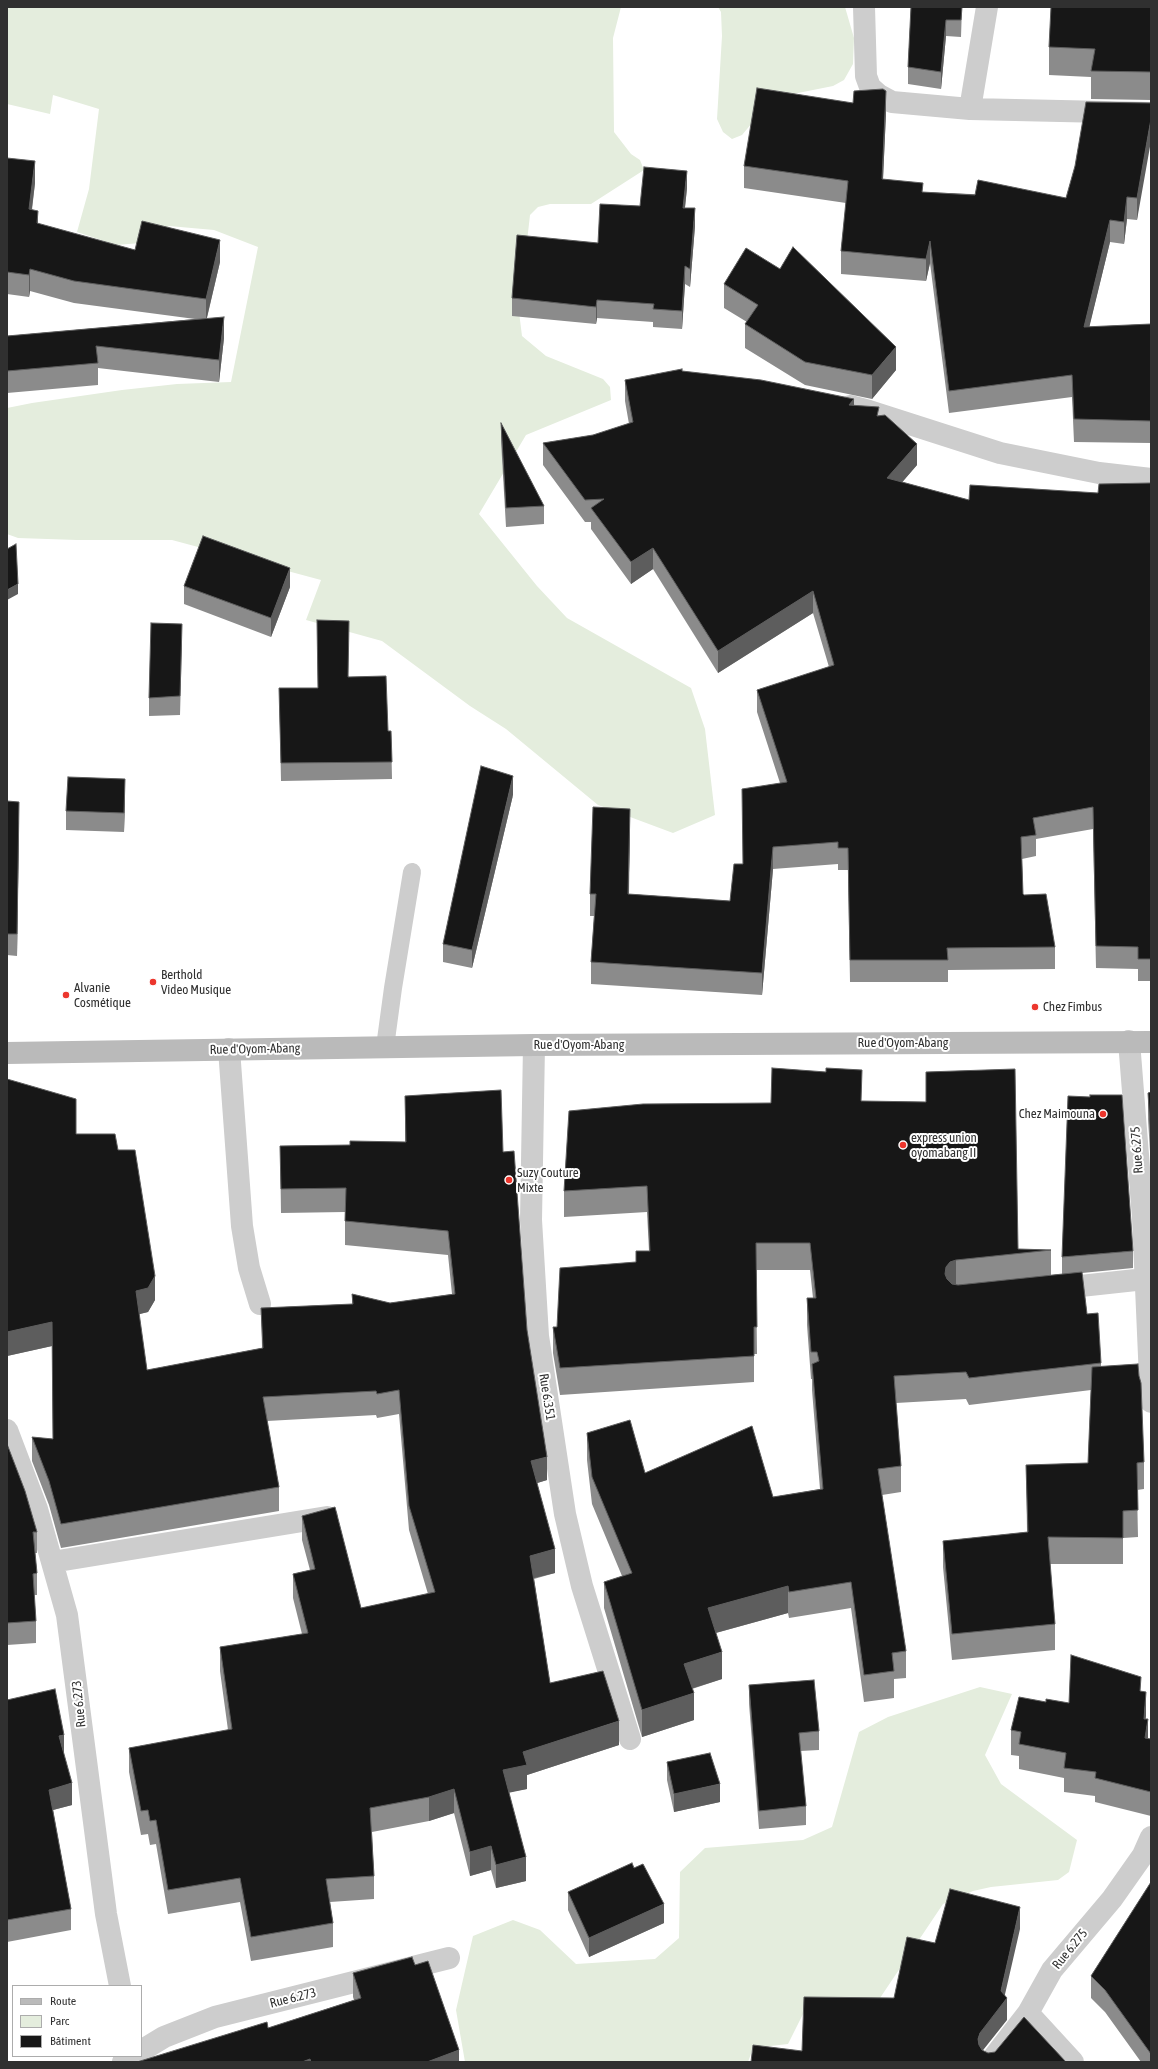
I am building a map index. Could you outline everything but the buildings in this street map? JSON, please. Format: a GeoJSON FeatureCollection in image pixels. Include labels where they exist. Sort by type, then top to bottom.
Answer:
{"type":"FeatureCollection","features":[{"type":"Feature","properties":{"kind":"main road","name":"Rue d'Oyom-Abang"},"geometry":{"type":"LineString","coordinates":[[7,1053],[534,1045],[1151,1042]]}},
{"type":"Feature","properties":{"kind":"street"},"geometry":{"type":"LineString","coordinates":[[864,7],[866,76],[870,87],[879,95],[892,102],[970,109],[1151,113]]}},
{"type":"Feature","properties":{"kind":"street"},"geometry":{"type":"LineString","coordinates":[[970,109],[987,7]]}},
{"type":"Feature","properties":{"kind":"street"},"geometry":{"type":"LineString","coordinates":[[827,402],[869,411],[1000,453],[1098,473],[1151,479]]}},
{"type":"Feature","properties":{"kind":"street","name":"Rue 6.275"},"geometry":{"type":"LineString","coordinates":[[1129,1041],[1146,1279],[1151,1402]]}},
{"type":"Feature","properties":{"kind":"street","name":"Rue 6.351"},"geometry":{"type":"LineString","coordinates":[[534,1045],[531,1220],[538,1336],[565,1514],[582,1586],[630,1739]]}},
{"type":"Feature","properties":{"kind":"street"},"geometry":{"type":"LineString","coordinates":[[229,1049],[242,1226],[249,1268],[260,1304]]}},
{"type":"Feature","properties":{"kind":"street"},"geometry":{"type":"LineString","coordinates":[[1036,1291],[1146,1279]]}},
{"type":"Feature","properties":{"kind":"street","name":"Rue 6.273"},"geometry":{"type":"LineString","coordinates":[[7,1430],[38,1509],[67,1614],[106,1914],[120,1985]]}},
{"type":"Feature","properties":{"kind":"street"},"geometry":{"type":"LineString","coordinates":[[52,1562],[327,1517]]}},
{"type":"Feature","properties":{"kind":"street","name":"Rue 6.275"},"geometry":{"type":"LineString","coordinates":[[990,2062],[1028,2013],[1052,1970],[1112,1899],[1142,1855],[1151,1836]]}},
{"type":"Feature","properties":{"kind":"street","name":"Rue 6.273"},"geometry":{"type":"LineString","coordinates":[[142,2050],[164,2037],[215,2017],[449,1958]]}},
{"type":"Feature","properties":{"kind":"street"},"geometry":{"type":"LineString","coordinates":[[1028,2013],[1073,2062]]}},
{"type":"Feature","properties":{"kind":"street"},"geometry":{"type":"LineString","coordinates":[[122,2062],[131,2057]]}},
{"type":"Feature","properties":{"kind":"lane"},"geometry":{"type":"LineString","coordinates":[[385,1047],[412,872]]}},
{"type":"Feature","properties":{"kind":"green space"},"geometry":{"type":"Polygon","coordinates":[[[7,7],[621,7],[613,38],[614,132],[631,154],[640,160],[644,170],[591,204],[550,204],[538,207],[530,215],[519,312],[522,336],[546,356],[603,379],[610,387],[611,400],[526,435],[479,514],[537,586],[567,618],[691,688],[705,729],[715,815],[673,833],[598,805],[506,729],[470,706],[382,641],[306,620],[321,580],[172,540],[77,540],[18,538],[7,534],[7,408],[122,390],[177,384],[231,382],[258,247],[214,230],[169,226],[154,242],[116,245],[77,232],[89,189],[99,109],[53,95],[50,114],[7,104],[7,7]]]}},
{"type":"Feature","properties":{"kind":"green space"},"geometry":{"type":"Polygon","coordinates":[[[718,7],[845,7],[854,38],[853,64],[844,80],[833,86],[773,98],[742,135],[732,139],[723,132],[717,119],[722,36],[721,12],[718,7]]]}},
{"type":"Feature","properties":{"kind":"green space"},"geometry":{"type":"Polygon","coordinates":[[[980,1687],[1012,1694],[985,1755],[1001,1784],[1077,1840],[1069,1872],[1058,1880],[991,1887],[973,1891],[943,1904],[878,2001],[803,2014],[788,2044],[753,2048],[748,2062],[465,2062],[456,2010],[473,1936],[513,1920],[540,1930],[576,1964],[655,1959],[679,1938],[680,1872],[705,1848],[803,1840],[832,1827],[859,1732],[888,1717],[980,1687]]]}},
{"type":"Feature","properties":{"kind":"place","name":"Berthold Video Musique"},"geometry":{"type":"Point","coordinates":[153,982]}},
{"type":"Feature","properties":{"kind":"place","name":"Alvanie Cosmétique"},"geometry":{"type":"Point","coordinates":[66,995]}},
{"type":"Feature","properties":{"kind":"place","name":"Chez Fimbus"},"geometry":{"type":"Point","coordinates":[1035,1007]}},
{"type":"Feature","properties":{"kind":"place","name":"Chez Maimouna"},"geometry":{"type":"Point","coordinates":[1103,1114]}},
{"type":"Feature","properties":{"kind":"place","name":"express union oyomabang II"},"geometry":{"type":"Point","coordinates":[903,1145]}},
{"type":"Feature","properties":{"kind":"place","name":"Suzy Couture Mixte"},"geometry":{"type":"Point","coordinates":[509,1180]}}]}
